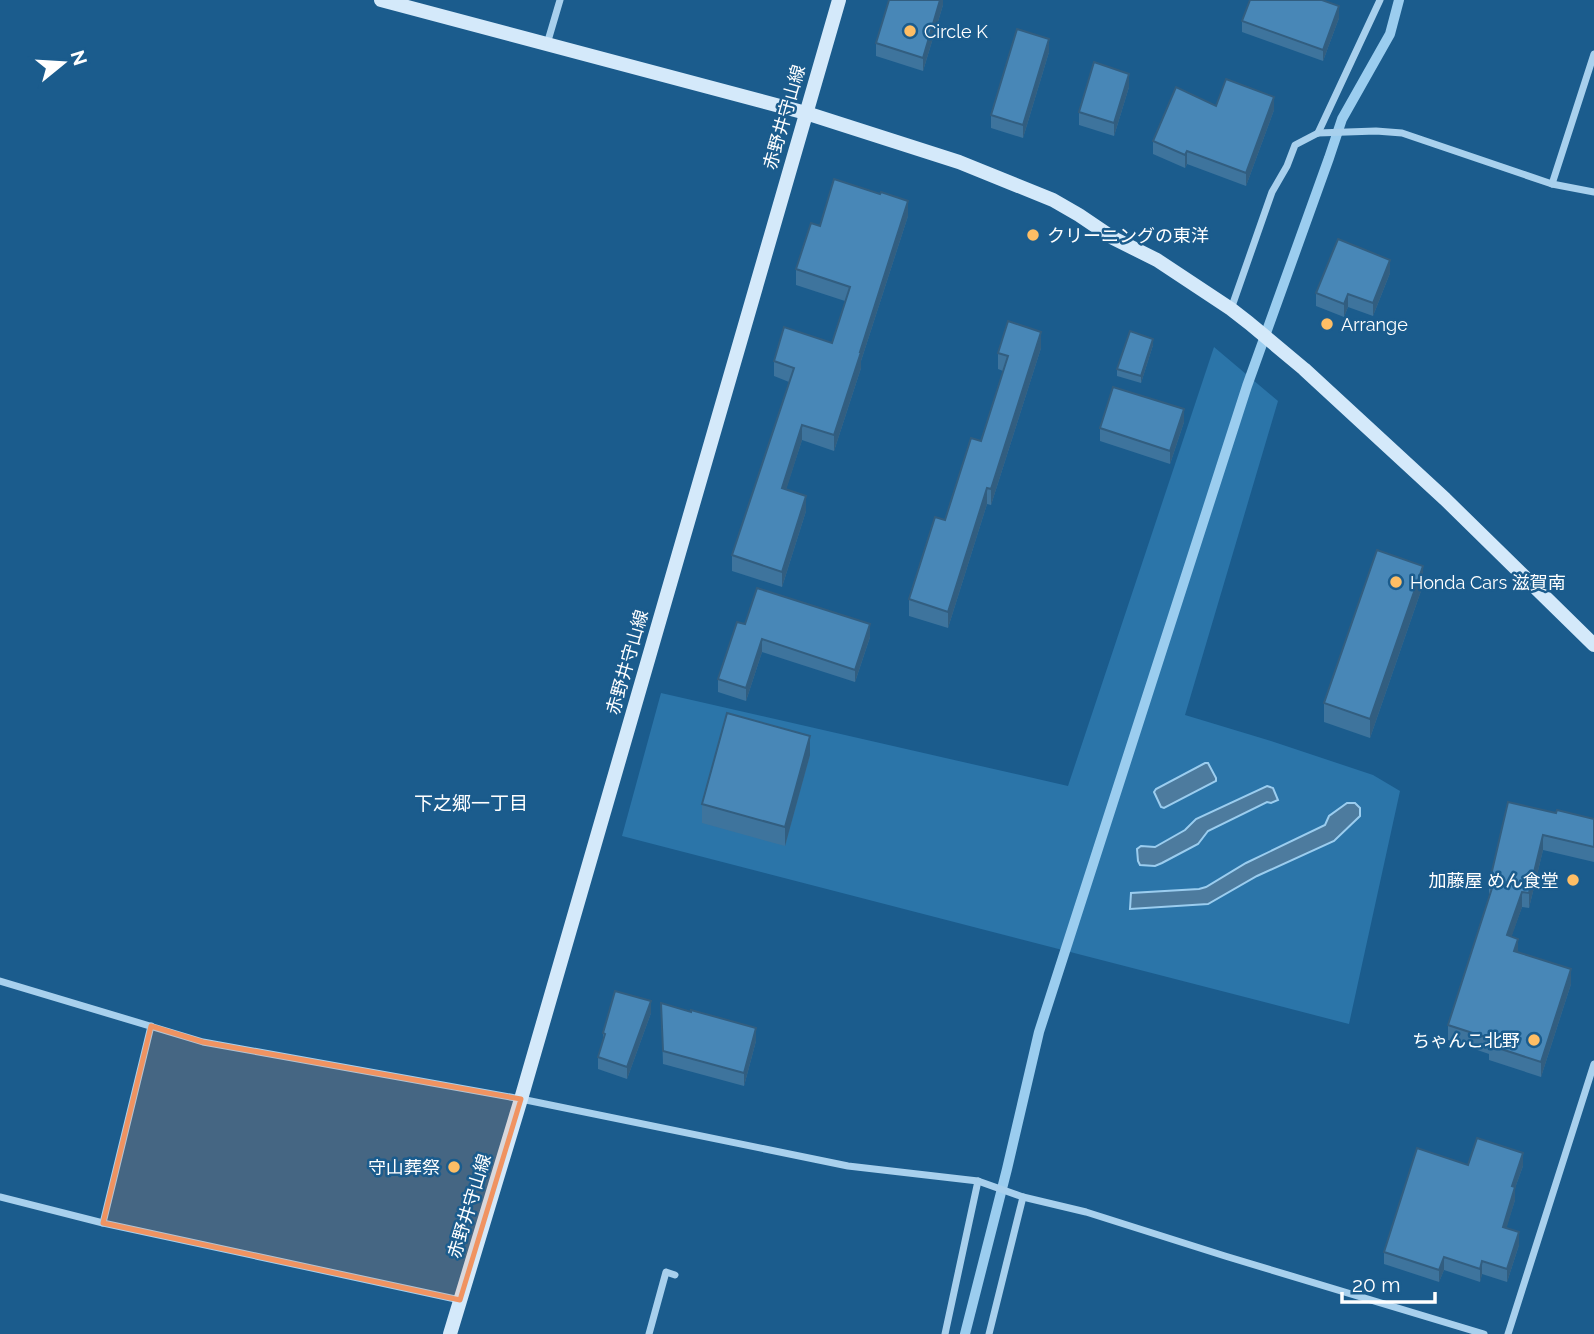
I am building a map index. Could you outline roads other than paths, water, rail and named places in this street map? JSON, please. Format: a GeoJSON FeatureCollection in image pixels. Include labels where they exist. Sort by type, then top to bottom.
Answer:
{"type":"FeatureCollection","features":[{"type":"Feature","properties":{"kind":"street"},"geometry":{"type":"LineString","coordinates":[[383,0],[806,113],[959,162],[1053,200],[1113,238],[1157,260],[1231,309],[1304,369],[1435,490],[1594,645]]}},
{"type":"Feature","properties":{"kind":"street"},"geometry":{"type":"LineString","coordinates":[[547,44],[560,0]]}},
{"type":"Feature","properties":{"kind":"street","name":"赤野井守山線"},"geometry":{"type":"LineString","coordinates":[[450,1334],[521,1100],[839,0]]}},
{"type":"Feature","properties":{"kind":"street"},"geometry":{"type":"LineString","coordinates":[[1322,133],[1380,0]]}},
{"type":"Feature","properties":{"kind":"street"},"geometry":{"type":"LineString","coordinates":[[1552,184],[1594,54]]}},
{"type":"Feature","properties":{"kind":"street"},"geometry":{"type":"LineString","coordinates":[[1231,309],[1272,192],[1295,145],[1322,133],[1402,133],[1552,184],[1594,192]]}},
{"type":"Feature","properties":{"kind":"street"},"geometry":{"type":"LineString","coordinates":[[0,981],[203,1042],[521,1100],[848,1166],[978,1181],[1023,1197],[1086,1212],[1484,1334]]}},
{"type":"Feature","properties":{"kind":"street"},"geometry":{"type":"LineString","coordinates":[[103,1223],[151,1026]]}},
{"type":"Feature","properties":{"kind":"street"},"geometry":{"type":"LineString","coordinates":[[1508,1334],[1594,1064]]}},
{"type":"Feature","properties":{"kind":"street"},"geometry":{"type":"LineString","coordinates":[[945,1334],[978,1181]]}},
{"type":"Feature","properties":{"kind":"street"},"geometry":{"type":"LineString","coordinates":[[0,1197],[103,1223],[460,1300]]}},
{"type":"Feature","properties":{"kind":"street"},"geometry":{"type":"LineString","coordinates":[[989,1334],[1023,1197]]}},
{"type":"Feature","properties":{"kind":"street"},"geometry":{"type":"LineString","coordinates":[[649,1334],[666,1272],[675,1275]]}},
{"type":"Feature","properties":{"kind":"waterway"},"geometry":{"type":"LineString","coordinates":[[965,1334],[1039,1032],[1247,386],[1342,119],[1390,34],[1399,0]]}},
{"type":"Feature","properties":{"kind":"place","name":"Circle K"},"geometry":{"type":"Point","coordinates":[910,31]}},
{"type":"Feature","properties":{"kind":"place","name":"クリーニングの東洋"},"geometry":{"type":"Point","coordinates":[1033,235]}},
{"type":"Feature","properties":{"kind":"place","name":"Arrange"},"geometry":{"type":"Point","coordinates":[1327,324]}},
{"type":"Feature","properties":{"kind":"place","name":"Honda Cars 滋賀南"},"geometry":{"type":"Point","coordinates":[1396,582]}},
{"type":"Feature","properties":{"kind":"place","name":"加藤屋 めん食堂"},"geometry":{"type":"Point","coordinates":[1573,880]}},
{"type":"Feature","properties":{"kind":"place","name":"ちゃんこ北野"},"geometry":{"type":"Point","coordinates":[1534,1040]}},
{"type":"Feature","properties":{"kind":"place","name":"守山葬祭"},"geometry":{"type":"Point","coordinates":[454,1167]}},
{"type":"Feature","properties":{"kind":"district","name":"下之郷一丁目"},"geometry":{"type":"Point","coordinates":[471,803]}}]}
